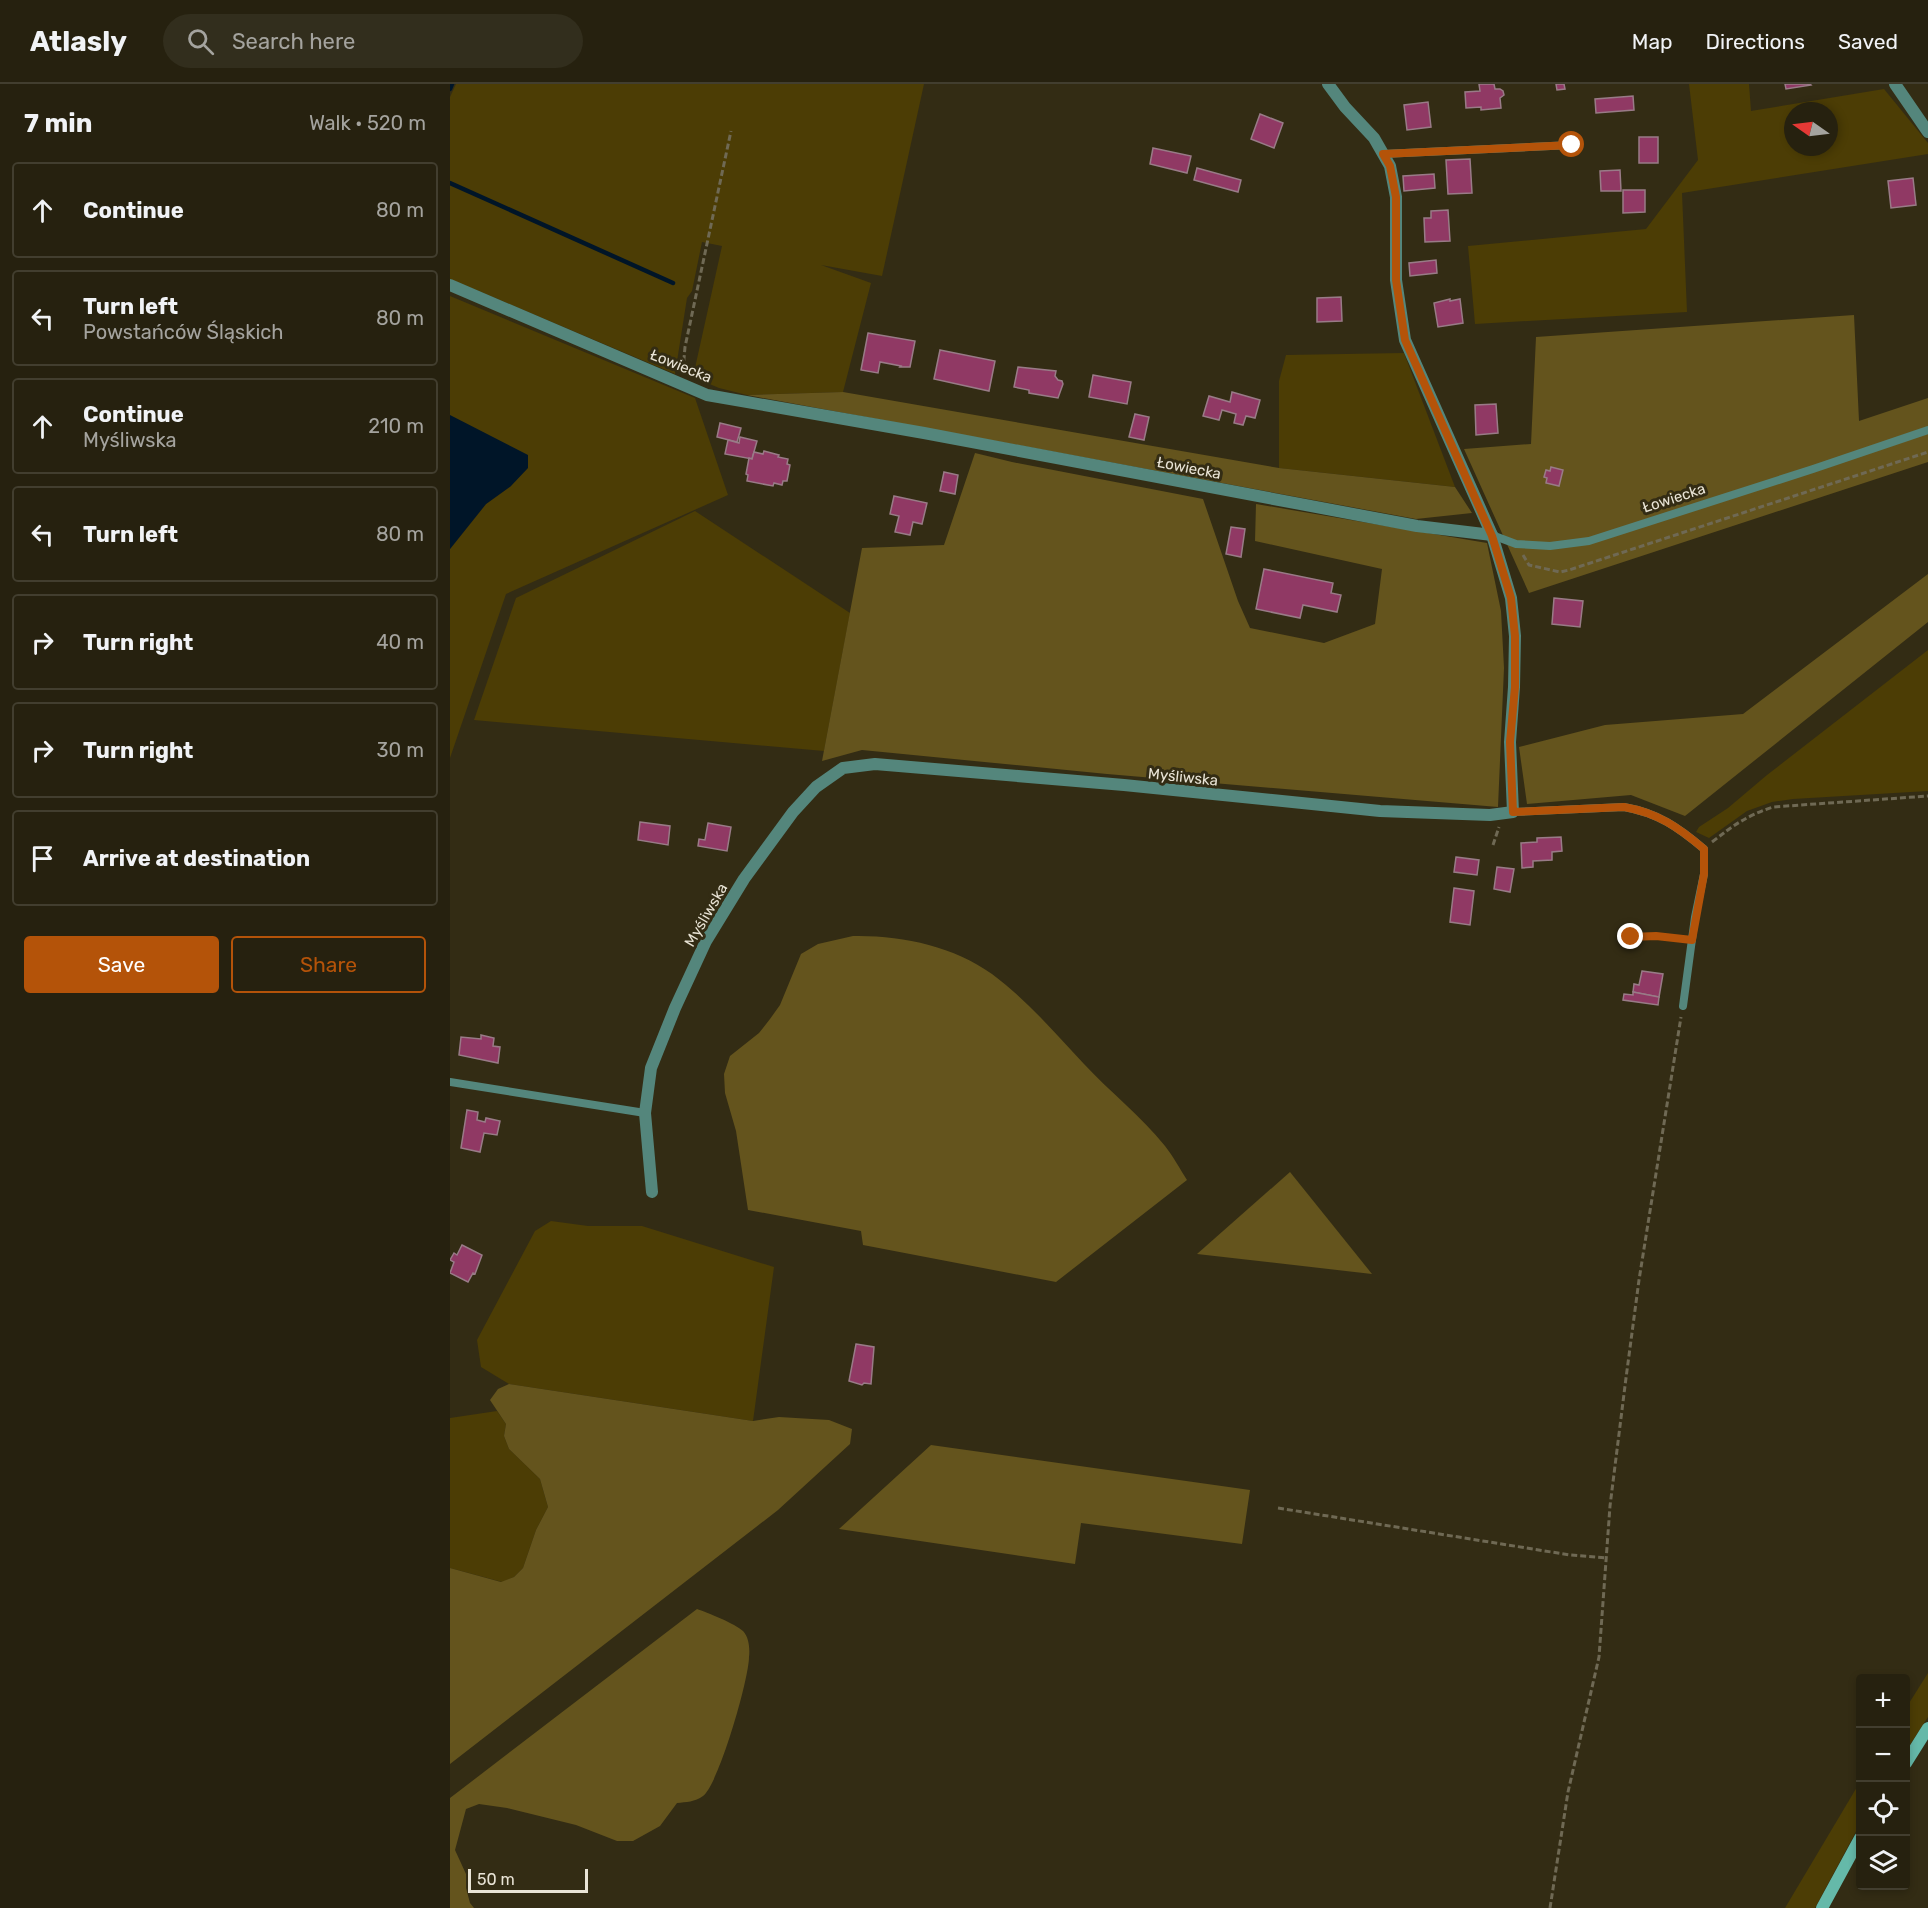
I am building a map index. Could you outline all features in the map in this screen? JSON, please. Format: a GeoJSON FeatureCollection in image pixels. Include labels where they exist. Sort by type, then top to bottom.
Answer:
{"type":"FeatureCollection","features":[{"type":"Feature","properties":{"kind":"main road"},"geometry":{"type":"LineString","coordinates":[[1910,1755],[1928,1728]]}},
{"type":"Feature","properties":{"kind":"main road"},"geometry":{"type":"LineString","coordinates":[[1822,1908],[1856,1845]]}},
{"type":"Feature","properties":{"kind":"street"},"geometry":{"type":"LineString","coordinates":[[1328,84],[1339,100],[1374,138],[1390,166],[1396,197],[1396,280],[1405,340],[1492,536],[1511,598],[1515,636],[1515,687],[1510,742],[1513,812]]}},
{"type":"Feature","properties":{"kind":"street"},"geometry":{"type":"LineString","coordinates":[[1895,84],[1928,132]]}},
{"type":"Feature","properties":{"kind":"street","name":"Łowiecka"},"geometry":{"type":"LineString","coordinates":[[450,285],[707,395],[936,435],[1417,526],[1492,536]]}},
{"type":"Feature","properties":{"kind":"street","name":"Myśliwska"},"geometry":{"type":"LineString","coordinates":[[652,1192],[645,1113],[651,1068],[675,1008],[706,941],[744,879],[793,812],[816,787],[843,768],[875,764],[1124,785],[1380,811],[1490,815],[1513,812]]}},
{"type":"Feature","properties":{"kind":"lane"},"geometry":{"type":"LineString","coordinates":[[1383,154],[1572,145]]}},
{"type":"Feature","properties":{"kind":"lane","name":"Łowiecka"},"geometry":{"type":"LineString","coordinates":[[1492,536],[1516,544],[1550,546],[1589,541],[1928,430]]}},
{"type":"Feature","properties":{"kind":"lane"},"geometry":{"type":"LineString","coordinates":[[1513,812],[1624,807],[1637,809],[1666,820],[1704,849],[1704,874],[1683,1006]]}},
{"type":"Feature","properties":{"kind":"lane"},"geometry":{"type":"LineString","coordinates":[[450,1082],[645,1113]]}},
{"type":"Feature","properties":{"kind":"path"},"geometry":{"type":"LineString","coordinates":[[682,384],[685,347],[731,131]]}},
{"type":"Feature","properties":{"kind":"path"},"geometry":{"type":"LineString","coordinates":[[1519,549],[1529,565],[1560,572],[1569,570],[1928,452]]}},
{"type":"Feature","properties":{"kind":"path"},"geometry":{"type":"LineString","coordinates":[[1704,849],[1736,823],[1773,807],[1928,796]]}},
{"type":"Feature","properties":{"kind":"path"},"geometry":{"type":"LineString","coordinates":[[1631,937],[1656,936],[1692,940]]}},
{"type":"Feature","properties":{"kind":"path"},"geometry":{"type":"LineString","coordinates":[[1550,1908],[1568,1792],[1599,1658],[1611,1495],[1639,1280],[1683,1006]]}},
{"type":"Feature","properties":{"kind":"path"},"geometry":{"type":"LineString","coordinates":[[1278,1508],[1570,1555],[1607,1558]]}},
{"type":"Feature","properties":{"kind":"shaded area"},"geometry":{"type":"Polygon","coordinates":[[[456,84],[924,84],[882,276],[821,265],[871,283],[843,392],[747,395],[719,388],[693,377],[722,246],[702,242],[692,291],[687,298],[675,374],[450,279],[450,97],[456,84]]]}},
{"type":"Feature","properties":{"kind":"shaded area"},"geometry":{"type":"Polygon","coordinates":[[[1689,84],[1749,84],[1751,111],[1784,106],[1784,156],[1838,156],[1838,102],[1805,102],[1884,89],[1928,143],[1928,154],[1682,193],[1687,312],[1475,324],[1468,246],[1646,229],[1698,160],[1689,84]]]}},
{"type":"Feature","properties":{"kind":"shaded area"},"geometry":{"type":"Polygon","coordinates":[[[450,296],[695,398],[728,495],[506,594],[450,758],[450,549],[486,504],[511,486],[450,417],[450,296]]]}},
{"type":"Feature","properties":{"kind":"shaded area"},"geometry":{"type":"Polygon","coordinates":[[[1854,315],[1859,421],[1928,398],[1928,462],[1529,593],[1464,449],[1531,444],[1536,337],[1854,315]]]}},
{"type":"Feature","properties":{"kind":"shaded area"},"geometry":{"type":"Polygon","coordinates":[[[1404,353],[1455,487],[1279,468],[1279,381],[1286,355],[1404,353]]]}},
{"type":"Feature","properties":{"kind":"shaded area"},"geometry":{"type":"Polygon","coordinates":[[[843,392],[1279,468],[1455,487],[1472,513],[1416,519],[747,395],[843,392]]]}},
{"type":"Feature","properties":{"kind":"shaded area"},"geometry":{"type":"Polygon","coordinates":[[[975,453],[1203,499],[1238,601],[1250,628],[1324,643],[1375,624],[1382,569],[1255,541],[1256,504],[1487,543],[1501,611],[1504,668],[1498,807],[1107,774],[862,750],[822,761],[862,548],[944,545],[975,453]]]}},
{"type":"Feature","properties":{"kind":"shaded area"},"geometry":{"type":"Polygon","coordinates":[[[695,511],[850,613],[824,751],[474,720],[516,598],[695,511]]]}},
{"type":"Feature","properties":{"kind":"shaded area"},"geometry":{"type":"Polygon","coordinates":[[[1928,574],[1928,622],[1685,816],[1631,795],[1527,804],[1519,747],[1605,725],[1743,714],[1928,574]]]}},
{"type":"Feature","properties":{"kind":"shaded area"},"geometry":{"type":"Polygon","coordinates":[[[1928,650],[1928,791],[1772,802],[1747,811],[1709,838],[1696,832],[1699,827],[1728,808],[1928,650]]]}},
{"type":"Feature","properties":{"kind":"shaded area"},"geometry":{"type":"Polygon","coordinates":[[[853,936],[908,940],[926,944],[961,956],[992,974],[1029,1006],[1146,1124],[1168,1150],[1187,1180],[1056,1282],[863,1245],[861,1231],[748,1210],[736,1131],[725,1093],[724,1074],[730,1056],[759,1033],[780,1005],[801,954],[818,944],[853,936]]]}},
{"type":"Feature","properties":{"kind":"shaded area"},"geometry":{"type":"Polygon","coordinates":[[[1290,1172],[1372,1274],[1197,1254],[1290,1172]]]}},
{"type":"Feature","properties":{"kind":"shaded area"},"geometry":{"type":"Polygon","coordinates":[[[551,1221],[588,1226],[642,1226],[774,1267],[753,1421],[509,1384],[481,1367],[477,1340],[535,1231],[551,1221]]]}},
{"type":"Feature","properties":{"kind":"shaded area"},"geometry":{"type":"Polygon","coordinates":[[[509,1384],[753,1421],[779,1417],[829,1420],[852,1429],[850,1444],[778,1510],[450,1764],[450,1568],[501,1582],[514,1577],[523,1568],[536,1530],[548,1507],[540,1479],[509,1449],[504,1436],[506,1424],[490,1400],[498,1389],[509,1384]]]}},
{"type":"Feature","properties":{"kind":"shaded area"},"geometry":{"type":"Polygon","coordinates":[[[497,1411],[506,1424],[504,1436],[509,1449],[540,1479],[548,1507],[536,1530],[523,1568],[514,1577],[502,1582],[450,1568],[450,1418],[497,1411]]]}},
{"type":"Feature","properties":{"kind":"shaded area"},"geometry":{"type":"Polygon","coordinates":[[[931,1445],[1250,1490],[1242,1544],[1081,1523],[1075,1564],[839,1529],[931,1445]]]}},
{"type":"Feature","properties":{"kind":"shaded area"},"geometry":{"type":"Polygon","coordinates":[[[697,1609],[743,1631],[748,1640],[749,1650],[748,1669],[725,1753],[710,1787],[703,1796],[694,1801],[677,1803],[660,1826],[633,1841],[617,1841],[576,1825],[507,1808],[479,1804],[466,1809],[455,1850],[466,1874],[466,1888],[470,1903],[474,1908],[450,1908],[450,1798],[697,1609]]]}},
{"type":"Feature","properties":{"kind":"shaded area"},"geometry":{"type":"Polygon","coordinates":[[[1928,1673],[1928,1717],[1910,1745],[1910,1728],[1910,1702],[1928,1673]]]}},
{"type":"Feature","properties":{"kind":"shaded area"},"geometry":{"type":"Polygon","coordinates":[[[1856,1789],[1856,1831],[1815,1908],[1785,1908],[1856,1789]]]}},
{"type":"Feature","properties":{"kind":"water"},"geometry":{"type":"Polygon","coordinates":[[[450,415],[528,455],[528,468],[511,486],[486,504],[450,549],[450,415]]]}},
{"type":"Feature","properties":{"kind":"building"},"geometry":{"type":"Polygon","coordinates":[[[1479,84],[1494,84],[1495,89],[1503,91],[1504,95],[1500,98],[1501,108],[1481,110],[1481,107],[1466,108],[1465,92],[1480,91],[1479,84]]]}},
{"type":"Feature","properties":{"kind":"building"},"geometry":{"type":"Polygon","coordinates":[[[1556,84],[1564,84],[1565,89],[1557,90],[1556,84]]]}},
{"type":"Feature","properties":{"kind":"building"},"geometry":{"type":"Polygon","coordinates":[[[1785,84],[1810,84],[1811,85],[1786,89],[1785,84]]]}},
{"type":"Feature","properties":{"kind":"building"},"geometry":{"type":"Polygon","coordinates":[[[1633,96],[1634,110],[1596,113],[1595,99],[1633,96]]]}},
{"type":"Feature","properties":{"kind":"building"},"geometry":{"type":"Polygon","coordinates":[[[1428,102],[1431,127],[1407,130],[1404,105],[1428,102]]]}},
{"type":"Feature","properties":{"kind":"building"},"geometry":{"type":"Polygon","coordinates":[[[1260,114],[1283,123],[1274,148],[1251,139],[1260,114]]]}},
{"type":"Feature","properties":{"kind":"building"},"geometry":{"type":"Polygon","coordinates":[[[1639,137],[1658,137],[1658,163],[1639,163],[1639,137]]]}},
{"type":"Feature","properties":{"kind":"building"},"geometry":{"type":"Polygon","coordinates":[[[1153,148],[1191,156],[1187,173],[1150,164],[1153,148]]]}},
{"type":"Feature","properties":{"kind":"building"},"geometry":{"type":"Polygon","coordinates":[[[1470,159],[1472,193],[1448,194],[1446,160],[1470,159]]]}},
{"type":"Feature","properties":{"kind":"building"},"geometry":{"type":"Polygon","coordinates":[[[1197,168],[1241,180],[1238,192],[1194,180],[1197,168]]]}},
{"type":"Feature","properties":{"kind":"building"},"geometry":{"type":"Polygon","coordinates":[[[1620,170],[1621,191],[1601,191],[1600,171],[1620,170]]]}},
{"type":"Feature","properties":{"kind":"building"},"geometry":{"type":"Polygon","coordinates":[[[1434,174],[1435,188],[1404,191],[1403,176],[1434,174]]]}},
{"type":"Feature","properties":{"kind":"building"},"geometry":{"type":"Polygon","coordinates":[[[1913,178],[1916,205],[1891,208],[1888,181],[1913,178]]]}},
{"type":"Feature","properties":{"kind":"building"},"geometry":{"type":"Polygon","coordinates":[[[1623,190],[1645,190],[1645,212],[1623,213],[1623,190]]]}},
{"type":"Feature","properties":{"kind":"building"},"geometry":{"type":"Polygon","coordinates":[[[1448,210],[1450,241],[1425,242],[1424,218],[1431,218],[1431,211],[1448,210]]]}},
{"type":"Feature","properties":{"kind":"building"},"geometry":{"type":"Polygon","coordinates":[[[1436,260],[1437,273],[1410,276],[1409,263],[1436,260]]]}},
{"type":"Feature","properties":{"kind":"building"},"geometry":{"type":"Polygon","coordinates":[[[1341,297],[1342,321],[1317,322],[1317,298],[1341,297]]]}},
{"type":"Feature","properties":{"kind":"building"},"geometry":{"type":"Polygon","coordinates":[[[1450,299],[1450,301],[1460,299],[1463,323],[1438,327],[1434,303],[1450,299]]]}},
{"type":"Feature","properties":{"kind":"building"},"geometry":{"type":"Polygon","coordinates":[[[868,333],[915,341],[910,367],[880,362],[878,373],[861,370],[868,333]]]}},
{"type":"Feature","properties":{"kind":"building"},"geometry":{"type":"Polygon","coordinates":[[[940,350],[995,361],[989,391],[934,379],[940,350]]]}},
{"type":"Feature","properties":{"kind":"building"},"geometry":{"type":"Polygon","coordinates":[[[1018,367],[1056,371],[1055,376],[1063,384],[1058,398],[1029,393],[1029,390],[1014,387],[1018,367]]]}},
{"type":"Feature","properties":{"kind":"building"},"geometry":{"type":"Polygon","coordinates":[[[1093,375],[1131,382],[1127,404],[1089,397],[1093,375]]]}},
{"type":"Feature","properties":{"kind":"building"},"geometry":{"type":"Polygon","coordinates":[[[1232,392],[1260,400],[1255,418],[1246,416],[1243,425],[1234,423],[1236,414],[1222,410],[1219,420],[1203,416],[1209,396],[1230,402],[1232,392]]]}},
{"type":"Feature","properties":{"kind":"building"},"geometry":{"type":"Polygon","coordinates":[[[1496,404],[1498,433],[1476,435],[1475,405],[1496,404]]]}},
{"type":"Feature","properties":{"kind":"building"},"geometry":{"type":"Polygon","coordinates":[[[1135,414],[1149,417],[1144,440],[1129,437],[1135,414]]]}},
{"type":"Feature","properties":{"kind":"building"},"geometry":{"type":"Polygon","coordinates":[[[720,423],[741,428],[737,442],[717,437],[720,423]]]}},
{"type":"Feature","properties":{"kind":"building"},"geometry":{"type":"Polygon","coordinates":[[[740,437],[757,441],[752,459],[725,454],[728,440],[739,443],[740,437]]]}},
{"type":"Feature","properties":{"kind":"building"},"geometry":{"type":"Polygon","coordinates":[[[764,451],[788,459],[787,464],[790,465],[787,481],[783,481],[782,485],[774,483],[773,486],[747,481],[749,458],[752,459],[754,452],[763,454],[764,451]]]}},
{"type":"Feature","properties":{"kind":"building"},"geometry":{"type":"Polygon","coordinates":[[[1551,467],[1563,470],[1559,486],[1546,483],[1547,478],[1544,477],[1546,470],[1550,471],[1551,467]]]}},
{"type":"Feature","properties":{"kind":"building"},"geometry":{"type":"Polygon","coordinates":[[[944,472],[958,475],[955,494],[940,491],[944,472]]]}},
{"type":"Feature","properties":{"kind":"building"},"geometry":{"type":"Polygon","coordinates":[[[894,496],[927,503],[922,524],[913,522],[910,535],[895,532],[899,516],[890,514],[894,496]]]}},
{"type":"Feature","properties":{"kind":"building"},"geometry":{"type":"Polygon","coordinates":[[[1231,527],[1245,529],[1241,557],[1226,554],[1231,527]]]}},
{"type":"Feature","properties":{"kind":"building"},"geometry":{"type":"Polygon","coordinates":[[[1264,569],[1333,583],[1331,593],[1341,595],[1337,612],[1303,605],[1300,618],[1256,609],[1264,569]]]}},
{"type":"Feature","properties":{"kind":"building"},"geometry":{"type":"Polygon","coordinates":[[[1554,598],[1583,601],[1580,627],[1552,624],[1554,598]]]}},
{"type":"Feature","properties":{"kind":"building"},"geometry":{"type":"Polygon","coordinates":[[[640,822],[670,826],[668,845],[638,840],[640,822]]]}},
{"type":"Feature","properties":{"kind":"building"},"geometry":{"type":"Polygon","coordinates":[[[708,823],[731,827],[727,851],[698,846],[699,839],[705,840],[708,823]]]}},
{"type":"Feature","properties":{"kind":"building"},"geometry":{"type":"Polygon","coordinates":[[[1561,837],[1562,851],[1552,852],[1552,860],[1533,861],[1533,867],[1522,868],[1521,843],[1537,842],[1537,838],[1561,837]]]}},
{"type":"Feature","properties":{"kind":"building"},"geometry":{"type":"Polygon","coordinates":[[[1456,857],[1479,860],[1477,875],[1454,872],[1456,857]]]}},
{"type":"Feature","properties":{"kind":"building"},"geometry":{"type":"Polygon","coordinates":[[[1497,867],[1514,869],[1510,892],[1494,889],[1497,867]]]}},
{"type":"Feature","properties":{"kind":"building"},"geometry":{"type":"Polygon","coordinates":[[[1454,888],[1474,891],[1470,925],[1450,922],[1454,888]]]}},
{"type":"Feature","properties":{"kind":"building"},"geometry":{"type":"Polygon","coordinates":[[[1642,971],[1663,974],[1659,997],[1633,992],[1634,984],[1639,985],[1642,971]]]}},
{"type":"Feature","properties":{"kind":"building"},"geometry":{"type":"Polygon","coordinates":[[[1633,992],[1659,997],[1658,1005],[1623,1000],[1624,994],[1633,995],[1633,992]]]}},
{"type":"Feature","properties":{"kind":"building"},"geometry":{"type":"Polygon","coordinates":[[[481,1035],[494,1038],[493,1046],[500,1047],[498,1063],[459,1055],[461,1037],[481,1039],[481,1035]]]}},
{"type":"Feature","properties":{"kind":"building"},"geometry":{"type":"Polygon","coordinates":[[[467,1110],[478,1112],[477,1120],[485,1122],[486,1118],[500,1121],[497,1135],[484,1133],[480,1152],[461,1148],[467,1110]]]}},
{"type":"Feature","properties":{"kind":"building"},"geometry":{"type":"Polygon","coordinates":[[[462,1245],[482,1255],[475,1274],[473,1273],[468,1282],[450,1273],[454,1262],[450,1260],[454,1253],[457,1255],[462,1245]]]}},
{"type":"Feature","properties":{"kind":"building"},"geometry":{"type":"Polygon","coordinates":[[[856,1344],[874,1347],[871,1384],[862,1385],[849,1381],[856,1344]]]}},
{"type":"Feature","properties":{"kind":"waterway"},"geometry":{"type":"LineString","coordinates":[[450,89],[452,84]]}},
{"type":"Feature","properties":{"kind":"waterway"},"geometry":{"type":"LineString","coordinates":[[450,183],[673,283]]}},
{"type":"Feature","properties":{"kind":"route"},"geometry":{"type":"LineString","coordinates":[[1572,145],[1383,154],[1390,166],[1396,197],[1396,280],[1405,340],[1492,536],[1511,598],[1515,636],[1515,687],[1510,742],[1513,812],[1624,807],[1637,809],[1666,820],[1704,849],[1704,874],[1692,940],[1656,936],[1631,937]]}}]}
